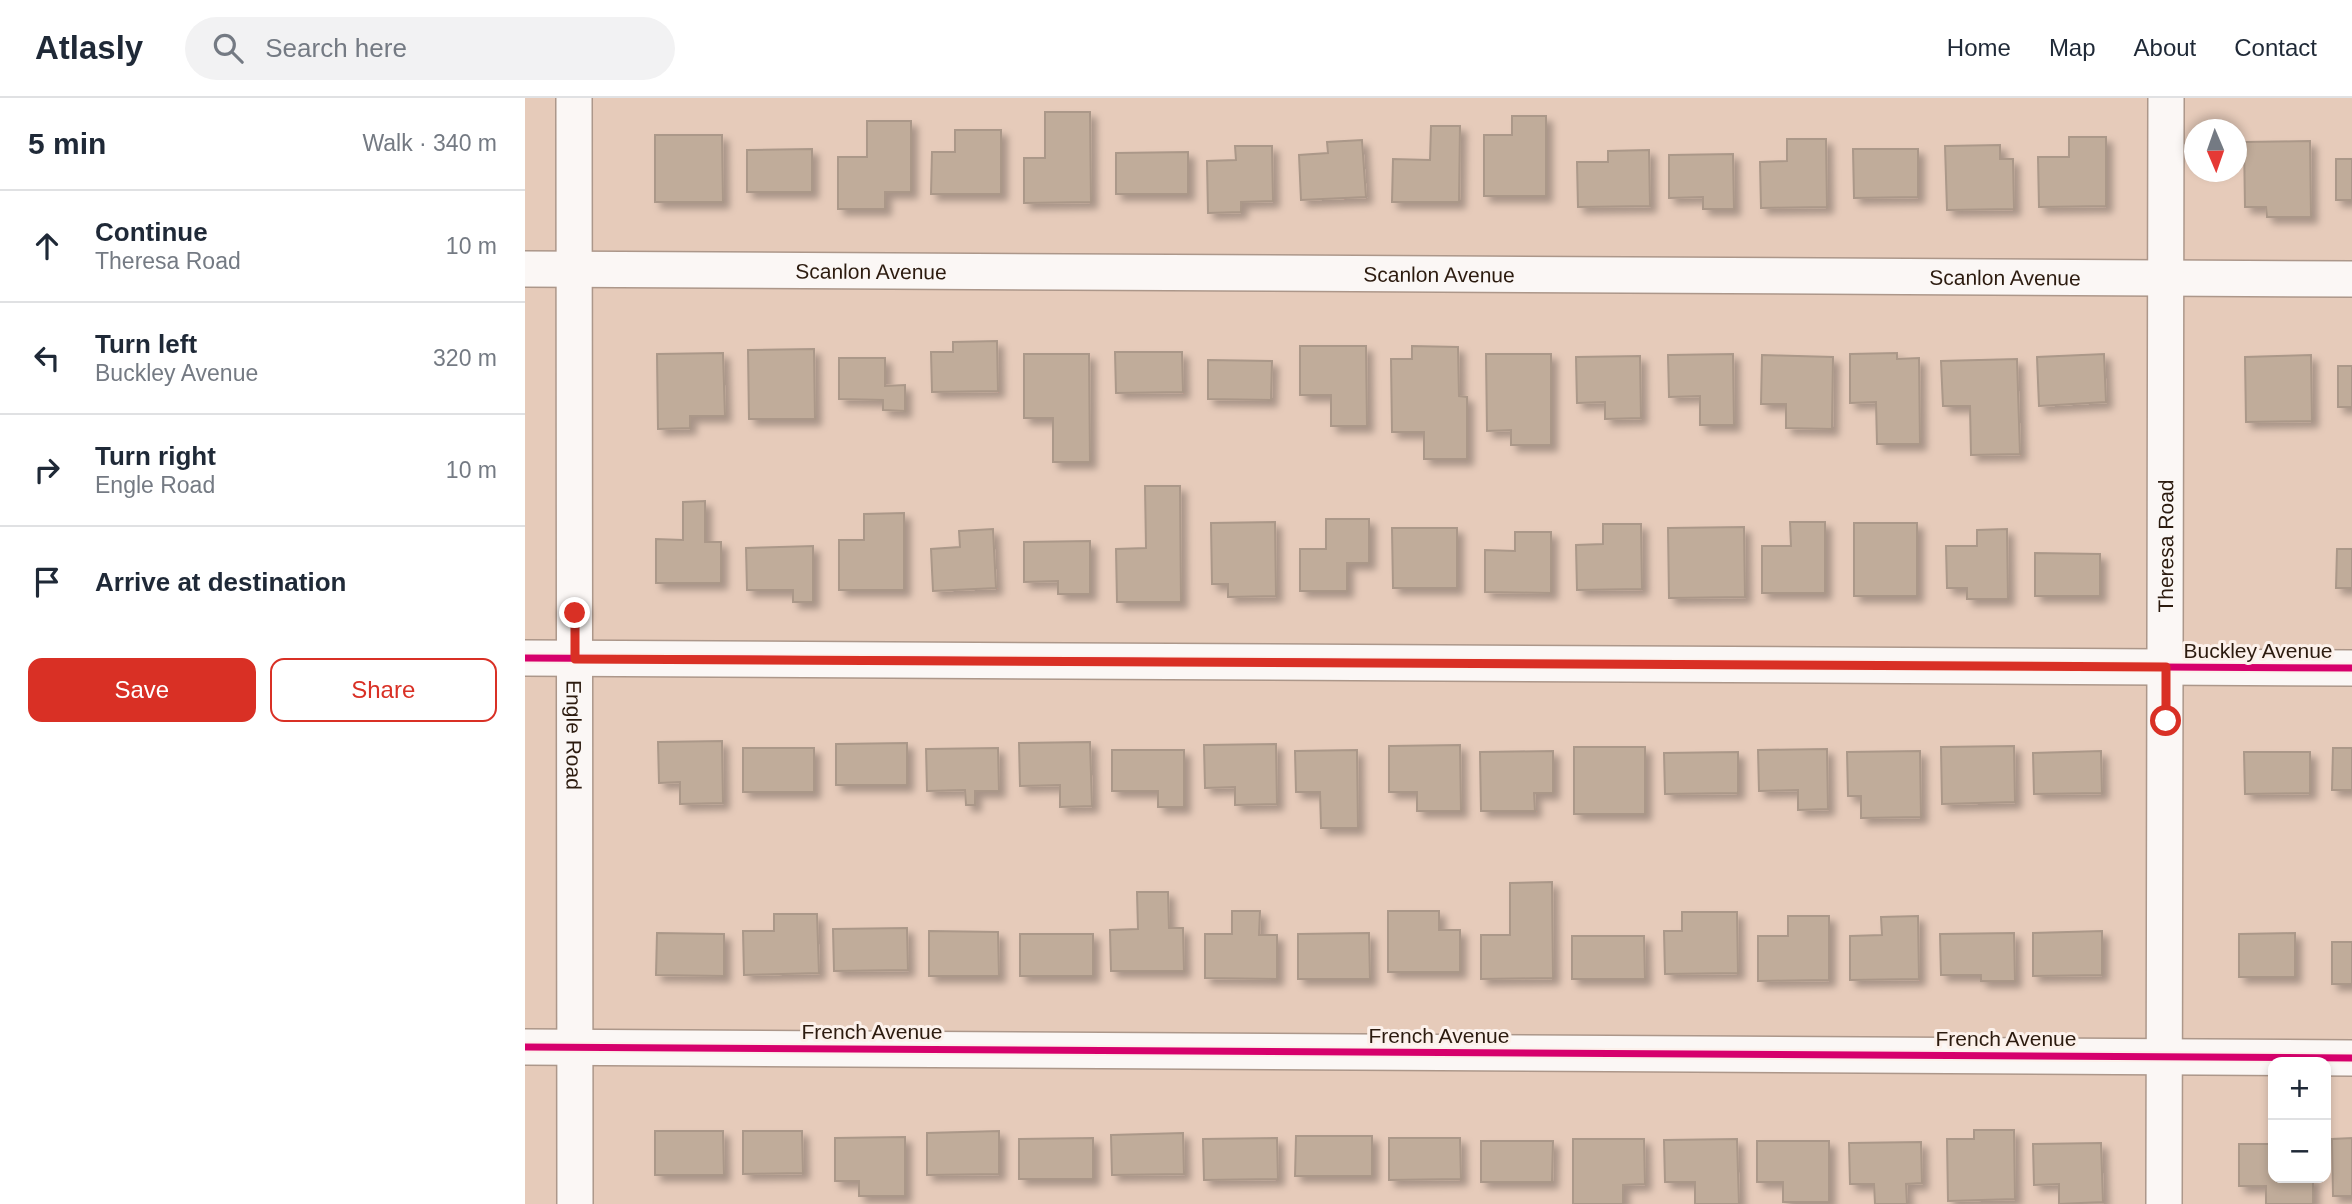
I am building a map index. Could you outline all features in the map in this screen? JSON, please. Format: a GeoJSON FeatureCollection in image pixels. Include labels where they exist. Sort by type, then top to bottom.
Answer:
{"type":"FeatureCollection","features":[{"type":"Feature","properties":{"kind":"street","name":"Engle Road"},"geometry":{"type":"LineString","coordinates":[[574,98],[575,1204]]}},
{"type":"Feature","properties":{"kind":"street","name":"Theresa Road"},"geometry":{"type":"LineString","coordinates":[[2164,1204],[2166,98]]}},
{"type":"Feature","properties":{"kind":"street","name":"Scanlon Avenue"},"geometry":{"type":"LineString","coordinates":[[525,269],[2352,279]]}},
{"type":"Feature","properties":{"kind":"street","name":"Buckley Avenue"},"geometry":{"type":"LineString","coordinates":[[525,658],[2352,668]]}},
{"type":"Feature","properties":{"kind":"street","name":"French Avenue"},"geometry":{"type":"LineString","coordinates":[[525,1047],[2352,1058]]}},
{"type":"Feature","properties":{"kind":"building"},"geometry":{"type":"Polygon","coordinates":[[[1045,112],[1090,112],[1091,202],[1024,203],[1024,158],[1045,158],[1045,112]]]}},
{"type":"Feature","properties":{"kind":"building"},"geometry":{"type":"Polygon","coordinates":[[[1512,116],[1546,116],[1546,196],[1484,196],[1484,135],[1512,135],[1512,116]]]}},
{"type":"Feature","properties":{"kind":"building"},"geometry":{"type":"Polygon","coordinates":[[[867,121],[911,121],[911,192],[885,192],[885,209],[838,209],[838,157],[867,157],[867,121]]]}},
{"type":"Feature","properties":{"kind":"building"},"geometry":{"type":"Polygon","coordinates":[[[1431,126],[1460,126],[1459,202],[1392,202],[1393,159],[1430,160],[1431,126]]]}},
{"type":"Feature","properties":{"kind":"building"},"geometry":{"type":"Polygon","coordinates":[[[955,130],[1001,130],[1001,194],[931,194],[932,152],[955,152],[955,130]]]}},
{"type":"Feature","properties":{"kind":"building"},"geometry":{"type":"Polygon","coordinates":[[[655,135],[722,135],[723,202],[655,202],[655,135]]]}},
{"type":"Feature","properties":{"kind":"building"},"geometry":{"type":"Polygon","coordinates":[[[2069,137],[2106,137],[2106,206],[2039,207],[2038,157],[2069,157],[2069,137]]]}},
{"type":"Feature","properties":{"kind":"building"},"geometry":{"type":"Polygon","coordinates":[[[1787,139],[1826,139],[1827,207],[1761,208],[1760,162],[1787,161],[1787,139]]]}},
{"type":"Feature","properties":{"kind":"building"},"geometry":{"type":"Polygon","coordinates":[[[1362,140],[1366,197],[1301,200],[1299,155],[1328,153],[1327,142],[1362,140]]]}},
{"type":"Feature","properties":{"kind":"building"},"geometry":{"type":"Polygon","coordinates":[[[2310,141],[2311,217],[2267,217],[2266,207],[2245,207],[2247,142],[2310,141]]]}},
{"type":"Feature","properties":{"kind":"building"},"geometry":{"type":"Polygon","coordinates":[[[2000,145],[2000,159],[2013,159],[2014,209],[1947,210],[1945,146],[2000,145]]]}},
{"type":"Feature","properties":{"kind":"building"},"geometry":{"type":"Polygon","coordinates":[[[1235,146],[1272,146],[1273,201],[1241,202],[1241,212],[1208,213],[1207,161],[1236,160],[1235,146]]]}},
{"type":"Feature","properties":{"kind":"building"},"geometry":{"type":"Polygon","coordinates":[[[812,149],[812,192],[747,192],[747,150],[812,149]]]}},
{"type":"Feature","properties":{"kind":"building"},"geometry":{"type":"Polygon","coordinates":[[[1853,149],[1918,149],[1918,197],[1854,198],[1853,149]]]}},
{"type":"Feature","properties":{"kind":"building"},"geometry":{"type":"Polygon","coordinates":[[[1649,150],[1650,206],[1578,207],[1577,162],[1608,162],[1608,151],[1649,150]]]}},
{"type":"Feature","properties":{"kind":"building"},"geometry":{"type":"Polygon","coordinates":[[[1188,152],[1188,194],[1116,194],[1116,153],[1188,152]]]}},
{"type":"Feature","properties":{"kind":"building"},"geometry":{"type":"Polygon","coordinates":[[[1733,154],[1734,209],[1703,209],[1703,197],[1669,198],[1669,155],[1733,154]]]}},
{"type":"Feature","properties":{"kind":"building"},"geometry":{"type":"Polygon","coordinates":[[[2336,159],[2352,159],[2352,200],[2336,200],[2336,159]]]}},
{"type":"Feature","properties":{"kind":"building"},"geometry":{"type":"Polygon","coordinates":[[[997,341],[998,391],[932,392],[931,352],[953,352],[953,342],[997,341]]]}},
{"type":"Feature","properties":{"kind":"building"},"geometry":{"type":"Polygon","coordinates":[[[1300,346],[1366,346],[1367,426],[1331,426],[1331,395],[1300,395],[1300,346]]]}},
{"type":"Feature","properties":{"kind":"building"},"geometry":{"type":"Polygon","coordinates":[[[1412,346],[1458,347],[1459,396],[1467,397],[1467,459],[1424,459],[1424,432],[1392,432],[1391,359],[1412,359],[1412,346]]]}},
{"type":"Feature","properties":{"kind":"building"},"geometry":{"type":"Polygon","coordinates":[[[814,349],[815,419],[749,419],[748,350],[814,349]]]}},
{"type":"Feature","properties":{"kind":"building"},"geometry":{"type":"Polygon","coordinates":[[[1115,352],[1182,352],[1183,392],[1116,393],[1115,352]]]}},
{"type":"Feature","properties":{"kind":"building"},"geometry":{"type":"Polygon","coordinates":[[[723,353],[725,416],[690,416],[690,428],[658,429],[657,354],[723,353]]]}},
{"type":"Feature","properties":{"kind":"building"},"geometry":{"type":"Polygon","coordinates":[[[1897,353],[1897,359],[1919,358],[1920,444],[1877,444],[1876,402],[1850,403],[1850,354],[1897,353]]]}},
{"type":"Feature","properties":{"kind":"building"},"geometry":{"type":"Polygon","coordinates":[[[1024,354],[1089,354],[1090,462],[1053,462],[1053,418],[1024,418],[1024,354]]]}},
{"type":"Feature","properties":{"kind":"building"},"geometry":{"type":"Polygon","coordinates":[[[1486,354],[1551,354],[1551,445],[1511,445],[1511,430],[1487,431],[1486,354]]]}},
{"type":"Feature","properties":{"kind":"building"},"geometry":{"type":"Polygon","coordinates":[[[1733,354],[1734,425],[1700,425],[1700,396],[1669,397],[1668,355],[1733,354]]]}},
{"type":"Feature","properties":{"kind":"building"},"geometry":{"type":"Polygon","coordinates":[[[2104,354],[2106,402],[2039,406],[2037,357],[2104,354]]]}},
{"type":"Feature","properties":{"kind":"building"},"geometry":{"type":"Polygon","coordinates":[[[1762,355],[1833,357],[1832,429],[1786,428],[1786,404],[1761,404],[1762,355]]]}},
{"type":"Feature","properties":{"kind":"building"},"geometry":{"type":"Polygon","coordinates":[[[2311,355],[2312,421],[2246,422],[2245,357],[2311,355]]]}},
{"type":"Feature","properties":{"kind":"building"},"geometry":{"type":"Polygon","coordinates":[[[1640,356],[1641,418],[1605,419],[1605,402],[1577,403],[1576,357],[1640,356]]]}},
{"type":"Feature","properties":{"kind":"building"},"geometry":{"type":"Polygon","coordinates":[[[839,358],[885,358],[885,386],[905,385],[905,411],[883,410],[883,400],[839,399],[839,358]]]}},
{"type":"Feature","properties":{"kind":"building"},"geometry":{"type":"Polygon","coordinates":[[[2017,359],[2020,454],[1971,455],[1970,406],[1943,406],[1941,361],[2017,359]]]}},
{"type":"Feature","properties":{"kind":"building"},"geometry":{"type":"Polygon","coordinates":[[[1208,360],[1272,361],[1271,400],[1208,399],[1208,360]]]}},
{"type":"Feature","properties":{"kind":"building"},"geometry":{"type":"Polygon","coordinates":[[[2338,366],[2352,366],[2352,407],[2338,407],[2338,366]]]}},
{"type":"Feature","properties":{"kind":"building"},"geometry":{"type":"Polygon","coordinates":[[[1145,486],[1180,486],[1181,602],[1117,602],[1116,549],[1146,548],[1145,486]]]}},
{"type":"Feature","properties":{"kind":"building"},"geometry":{"type":"Polygon","coordinates":[[[705,501],[705,542],[721,542],[721,583],[656,583],[656,539],[683,540],[683,502],[705,501]]]}},
{"type":"Feature","properties":{"kind":"building"},"geometry":{"type":"Polygon","coordinates":[[[904,513],[904,590],[839,590],[839,540],[864,540],[864,514],[904,513]]]}},
{"type":"Feature","properties":{"kind":"building"},"geometry":{"type":"Polygon","coordinates":[[[1326,519],[1369,519],[1369,563],[1347,563],[1347,591],[1300,591],[1300,549],[1326,549],[1326,519]]]}},
{"type":"Feature","properties":{"kind":"building"},"geometry":{"type":"Polygon","coordinates":[[[1275,522],[1276,596],[1228,597],[1228,584],[1212,584],[1211,523],[1275,522]]]}},
{"type":"Feature","properties":{"kind":"building"},"geometry":{"type":"Polygon","coordinates":[[[1790,522],[1825,522],[1825,593],[1762,593],[1762,546],[1791,546],[1790,522]]]}},
{"type":"Feature","properties":{"kind":"building"},"geometry":{"type":"Polygon","coordinates":[[[1854,523],[1917,523],[1917,596],[1854,596],[1854,523]]]}},
{"type":"Feature","properties":{"kind":"building"},"geometry":{"type":"Polygon","coordinates":[[[1603,524],[1641,524],[1642,589],[1577,590],[1576,545],[1603,544],[1603,524]]]}},
{"type":"Feature","properties":{"kind":"building"},"geometry":{"type":"Polygon","coordinates":[[[1744,527],[1745,597],[1669,598],[1668,528],[1744,527]]]}},
{"type":"Feature","properties":{"kind":"building"},"geometry":{"type":"Polygon","coordinates":[[[1392,528],[1457,528],[1457,588],[1393,588],[1392,528]]]}},
{"type":"Feature","properties":{"kind":"building"},"geometry":{"type":"Polygon","coordinates":[[[993,529],[996,588],[933,591],[931,549],[960,547],[959,531],[993,529]]]}},
{"type":"Feature","properties":{"kind":"building"},"geometry":{"type":"Polygon","coordinates":[[[2007,529],[2008,599],[1967,599],[1967,588],[1947,588],[1946,546],[1977,546],[1977,530],[2007,529]]]}},
{"type":"Feature","properties":{"kind":"building"},"geometry":{"type":"Polygon","coordinates":[[[1515,532],[1551,532],[1551,593],[1485,592],[1485,550],[1515,551],[1515,532]]]}},
{"type":"Feature","properties":{"kind":"building"},"geometry":{"type":"Polygon","coordinates":[[[1090,541],[1090,594],[1058,594],[1058,581],[1024,582],[1024,542],[1090,541]]]}},
{"type":"Feature","properties":{"kind":"building"},"geometry":{"type":"Polygon","coordinates":[[[813,546],[813,602],[793,602],[793,590],[747,590],[746,548],[813,546]]]}},
{"type":"Feature","properties":{"kind":"building"},"geometry":{"type":"Polygon","coordinates":[[[2337,549],[2352,549],[2352,588],[2336,588],[2337,549]]]}},
{"type":"Feature","properties":{"kind":"building"},"geometry":{"type":"Polygon","coordinates":[[[2035,553],[2100,554],[2100,596],[2035,596],[2035,553]]]}},
{"type":"Feature","properties":{"kind":"building"},"geometry":{"type":"Polygon","coordinates":[[[722,741],[723,803],[680,804],[680,782],[659,783],[658,742],[722,741]]]}},
{"type":"Feature","properties":{"kind":"building"},"geometry":{"type":"Polygon","coordinates":[[[1090,742],[1092,806],[1060,807],[1060,785],[1020,786],[1019,743],[1090,742]]]}},
{"type":"Feature","properties":{"kind":"building"},"geometry":{"type":"Polygon","coordinates":[[[907,743],[907,785],[836,785],[836,744],[907,743]]]}},
{"type":"Feature","properties":{"kind":"building"},"geometry":{"type":"Polygon","coordinates":[[[1276,744],[1277,804],[1235,805],[1235,787],[1205,788],[1204,745],[1276,744]]]}},
{"type":"Feature","properties":{"kind":"building"},"geometry":{"type":"Polygon","coordinates":[[[1460,745],[1461,811],[1417,811],[1417,792],[1389,792],[1389,746],[1460,745]]]}},
{"type":"Feature","properties":{"kind":"building"},"geometry":{"type":"Polygon","coordinates":[[[2014,746],[2015,802],[1942,804],[1941,747],[2014,746]]]}},
{"type":"Feature","properties":{"kind":"building"},"geometry":{"type":"Polygon","coordinates":[[[1574,747],[1645,747],[1645,814],[1574,814],[1574,747]]]}},
{"type":"Feature","properties":{"kind":"building"},"geometry":{"type":"Polygon","coordinates":[[[743,748],[814,748],[814,792],[743,792],[743,748]]]}},
{"type":"Feature","properties":{"kind":"building"},"geometry":{"type":"Polygon","coordinates":[[[998,748],[999,791],[975,791],[975,805],[966,805],[965,790],[927,791],[926,749],[998,748]]]}},
{"type":"Feature","properties":{"kind":"building"},"geometry":{"type":"Polygon","coordinates":[[[2333,748],[2352,748],[2352,790],[2332,790],[2333,748]]]}},
{"type":"Feature","properties":{"kind":"building"},"geometry":{"type":"Polygon","coordinates":[[[1827,749],[1828,809],[1798,810],[1798,790],[1759,791],[1758,750],[1827,749]]]}},
{"type":"Feature","properties":{"kind":"building"},"geometry":{"type":"Polygon","coordinates":[[[1112,750],[1184,750],[1184,807],[1158,807],[1158,791],[1112,791],[1112,750]]]}},
{"type":"Feature","properties":{"kind":"building"},"geometry":{"type":"Polygon","coordinates":[[[1357,750],[1358,828],[1321,828],[1320,792],[1296,792],[1295,751],[1357,750]]]}},
{"type":"Feature","properties":{"kind":"building"},"geometry":{"type":"Polygon","coordinates":[[[1553,751],[1553,793],[1534,793],[1535,811],[1481,811],[1480,752],[1553,751]]]}},
{"type":"Feature","properties":{"kind":"building"},"geometry":{"type":"Polygon","coordinates":[[[1920,751],[1921,817],[1861,818],[1861,796],[1848,796],[1847,752],[1920,751]]]}},
{"type":"Feature","properties":{"kind":"building"},"geometry":{"type":"Polygon","coordinates":[[[2101,751],[2102,793],[2034,794],[2033,753],[2101,751]]]}},
{"type":"Feature","properties":{"kind":"building"},"geometry":{"type":"Polygon","coordinates":[[[1738,752],[1738,793],[1665,794],[1664,753],[1738,752]]]}},
{"type":"Feature","properties":{"kind":"building"},"geometry":{"type":"Polygon","coordinates":[[[2244,752],[2310,752],[2310,793],[2245,794],[2244,752]]]}},
{"type":"Feature","properties":{"kind":"building"},"geometry":{"type":"Polygon","coordinates":[[[1552,882],[1553,978],[1481,979],[1481,935],[1510,935],[1510,883],[1552,882]]]}},
{"type":"Feature","properties":{"kind":"building"},"geometry":{"type":"Polygon","coordinates":[[[1137,892],[1168,892],[1169,928],[1183,928],[1184,971],[1111,971],[1110,930],[1138,929],[1137,892]]]}},
{"type":"Feature","properties":{"kind":"building"},"geometry":{"type":"Polygon","coordinates":[[[1232,911],[1260,911],[1259,935],[1277,935],[1277,979],[1205,978],[1205,934],[1232,934],[1232,911]]]}},
{"type":"Feature","properties":{"kind":"building"},"geometry":{"type":"Polygon","coordinates":[[[1388,911],[1439,911],[1439,930],[1460,930],[1460,972],[1388,972],[1388,911]]]}},
{"type":"Feature","properties":{"kind":"building"},"geometry":{"type":"Polygon","coordinates":[[[1682,912],[1737,912],[1738,973],[1665,974],[1664,931],[1682,931],[1682,912]]]}},
{"type":"Feature","properties":{"kind":"building"},"geometry":{"type":"Polygon","coordinates":[[[774,914],[817,914],[819,973],[744,975],[743,931],[774,931],[774,914]]]}},
{"type":"Feature","properties":{"kind":"building"},"geometry":{"type":"Polygon","coordinates":[[[1788,916],[1829,916],[1829,980],[1758,981],[1758,936],[1788,936],[1788,916]]]}},
{"type":"Feature","properties":{"kind":"building"},"geometry":{"type":"Polygon","coordinates":[[[1918,916],[1919,979],[1850,980],[1850,936],[1882,935],[1881,917],[1918,916]]]}},
{"type":"Feature","properties":{"kind":"building"},"geometry":{"type":"Polygon","coordinates":[[[907,928],[908,970],[834,971],[833,929],[907,928]]]}},
{"type":"Feature","properties":{"kind":"building"},"geometry":{"type":"Polygon","coordinates":[[[929,931],[998,932],[999,976],[929,976],[929,931]]]}},
{"type":"Feature","properties":{"kind":"building"},"geometry":{"type":"Polygon","coordinates":[[[2102,931],[2102,975],[2033,976],[2033,933],[2102,931]]]}},
{"type":"Feature","properties":{"kind":"building"},"geometry":{"type":"Polygon","coordinates":[[[657,933],[724,934],[724,976],[656,975],[657,933]]]}},
{"type":"Feature","properties":{"kind":"building"},"geometry":{"type":"Polygon","coordinates":[[[1369,933],[1370,979],[1298,979],[1298,934],[1369,933]]]}},
{"type":"Feature","properties":{"kind":"building"},"geometry":{"type":"Polygon","coordinates":[[[2014,933],[2015,981],[1981,981],[1981,975],[1941,975],[1940,934],[2014,933]]]}},
{"type":"Feature","properties":{"kind":"building"},"geometry":{"type":"Polygon","coordinates":[[[2295,933],[2295,977],[2239,977],[2239,934],[2295,933]]]}},
{"type":"Feature","properties":{"kind":"building"},"geometry":{"type":"Polygon","coordinates":[[[1020,934],[1093,934],[1093,976],[1020,976],[1020,934]]]}},
{"type":"Feature","properties":{"kind":"building"},"geometry":{"type":"Polygon","coordinates":[[[1572,936],[1644,936],[1645,979],[1572,979],[1572,936]]]}},
{"type":"Feature","properties":{"kind":"building"},"geometry":{"type":"Polygon","coordinates":[[[2332,942],[2352,942],[2352,984],[2332,984],[2332,942]]]}},
{"type":"Feature","properties":{"kind":"building"},"geometry":{"type":"Polygon","coordinates":[[[1974,1130],[2014,1130],[2015,1199],[1948,1201],[1947,1139],[1974,1139],[1974,1130]]]}},
{"type":"Feature","properties":{"kind":"building"},"geometry":{"type":"Polygon","coordinates":[[[655,1131],[723,1131],[724,1175],[655,1175],[655,1131]]]}},
{"type":"Feature","properties":{"kind":"building"},"geometry":{"type":"Polygon","coordinates":[[[743,1131],[802,1131],[803,1173],[743,1174],[743,1131]]]}},
{"type":"Feature","properties":{"kind":"building"},"geometry":{"type":"Polygon","coordinates":[[[999,1131],[999,1174],[927,1175],[927,1133],[999,1131]]]}},
{"type":"Feature","properties":{"kind":"building"},"geometry":{"type":"Polygon","coordinates":[[[1183,1133],[1184,1174],[1112,1175],[1111,1135],[1183,1133]]]}},
{"type":"Feature","properties":{"kind":"building"},"geometry":{"type":"Polygon","coordinates":[[[1296,1136],[1372,1136],[1372,1176],[1295,1176],[1296,1136]]]}},
{"type":"Feature","properties":{"kind":"building"},"geometry":{"type":"Polygon","coordinates":[[[905,1137],[905,1196],[859,1196],[859,1181],[835,1181],[835,1138],[905,1137]]]}},
{"type":"Feature","properties":{"kind":"building"},"geometry":{"type":"Polygon","coordinates":[[[1093,1138],[1093,1179],[1019,1179],[1019,1139],[1093,1138]]]}},
{"type":"Feature","properties":{"kind":"building"},"geometry":{"type":"Polygon","coordinates":[[[1277,1138],[1278,1179],[1204,1180],[1203,1139],[1277,1138]]]}},
{"type":"Feature","properties":{"kind":"building"},"geometry":{"type":"Polygon","coordinates":[[[1389,1138],[1460,1138],[1461,1179],[1389,1180],[1389,1138]]]}},
{"type":"Feature","properties":{"kind":"building"},"geometry":{"type":"Polygon","coordinates":[[[2352,1138],[2352,1196],[2333,1196],[2332,1139],[2352,1138]]]}},
{"type":"Feature","properties":{"kind":"building"},"geometry":{"type":"Polygon","coordinates":[[[1573,1139],[1644,1139],[1645,1184],[1623,1185],[1623,1204],[1573,1204],[1573,1139]]]}},
{"type":"Feature","properties":{"kind":"building"},"geometry":{"type":"Polygon","coordinates":[[[1737,1139],[1739,1204],[1695,1204],[1695,1182],[1665,1182],[1664,1140],[1737,1139]]]}},
{"type":"Feature","properties":{"kind":"building"},"geometry":{"type":"Polygon","coordinates":[[[1481,1141],[1553,1141],[1552,1182],[1481,1182],[1481,1141]]]}},
{"type":"Feature","properties":{"kind":"building"},"geometry":{"type":"Polygon","coordinates":[[[1757,1141],[1829,1141],[1829,1202],[1783,1202],[1783,1182],[1757,1182],[1757,1141]]]}},
{"type":"Feature","properties":{"kind":"building"},"geometry":{"type":"Polygon","coordinates":[[[1921,1142],[1922,1183],[1906,1184],[1907,1204],[1875,1204],[1874,1184],[1850,1184],[1849,1143],[1921,1142]]]}},
{"type":"Feature","properties":{"kind":"building"},"geometry":{"type":"Polygon","coordinates":[[[2101,1143],[2103,1202],[2059,1204],[2059,1184],[2034,1185],[2033,1144],[2101,1143]]]}},
{"type":"Feature","properties":{"kind":"building"},"geometry":{"type":"Polygon","coordinates":[[[2239,1144],[2268,1144],[2268,1183],[2313,1183],[2313,1204],[2266,1204],[2266,1186],[2239,1186],[2239,1144]]]}},
{"type":"Feature","properties":{"kind":"cycle path"},"geometry":{"type":"LineString","coordinates":[[525,658],[2352,668]]}},
{"type":"Feature","properties":{"kind":"cycle path"},"geometry":{"type":"LineString","coordinates":[[525,1047],[2352,1058]]}},
{"type":"Feature","properties":{"kind":"route"},"geometry":{"type":"LineString","coordinates":[[575,613],[575,659],[2166,667],[2166,721]]}}]}
